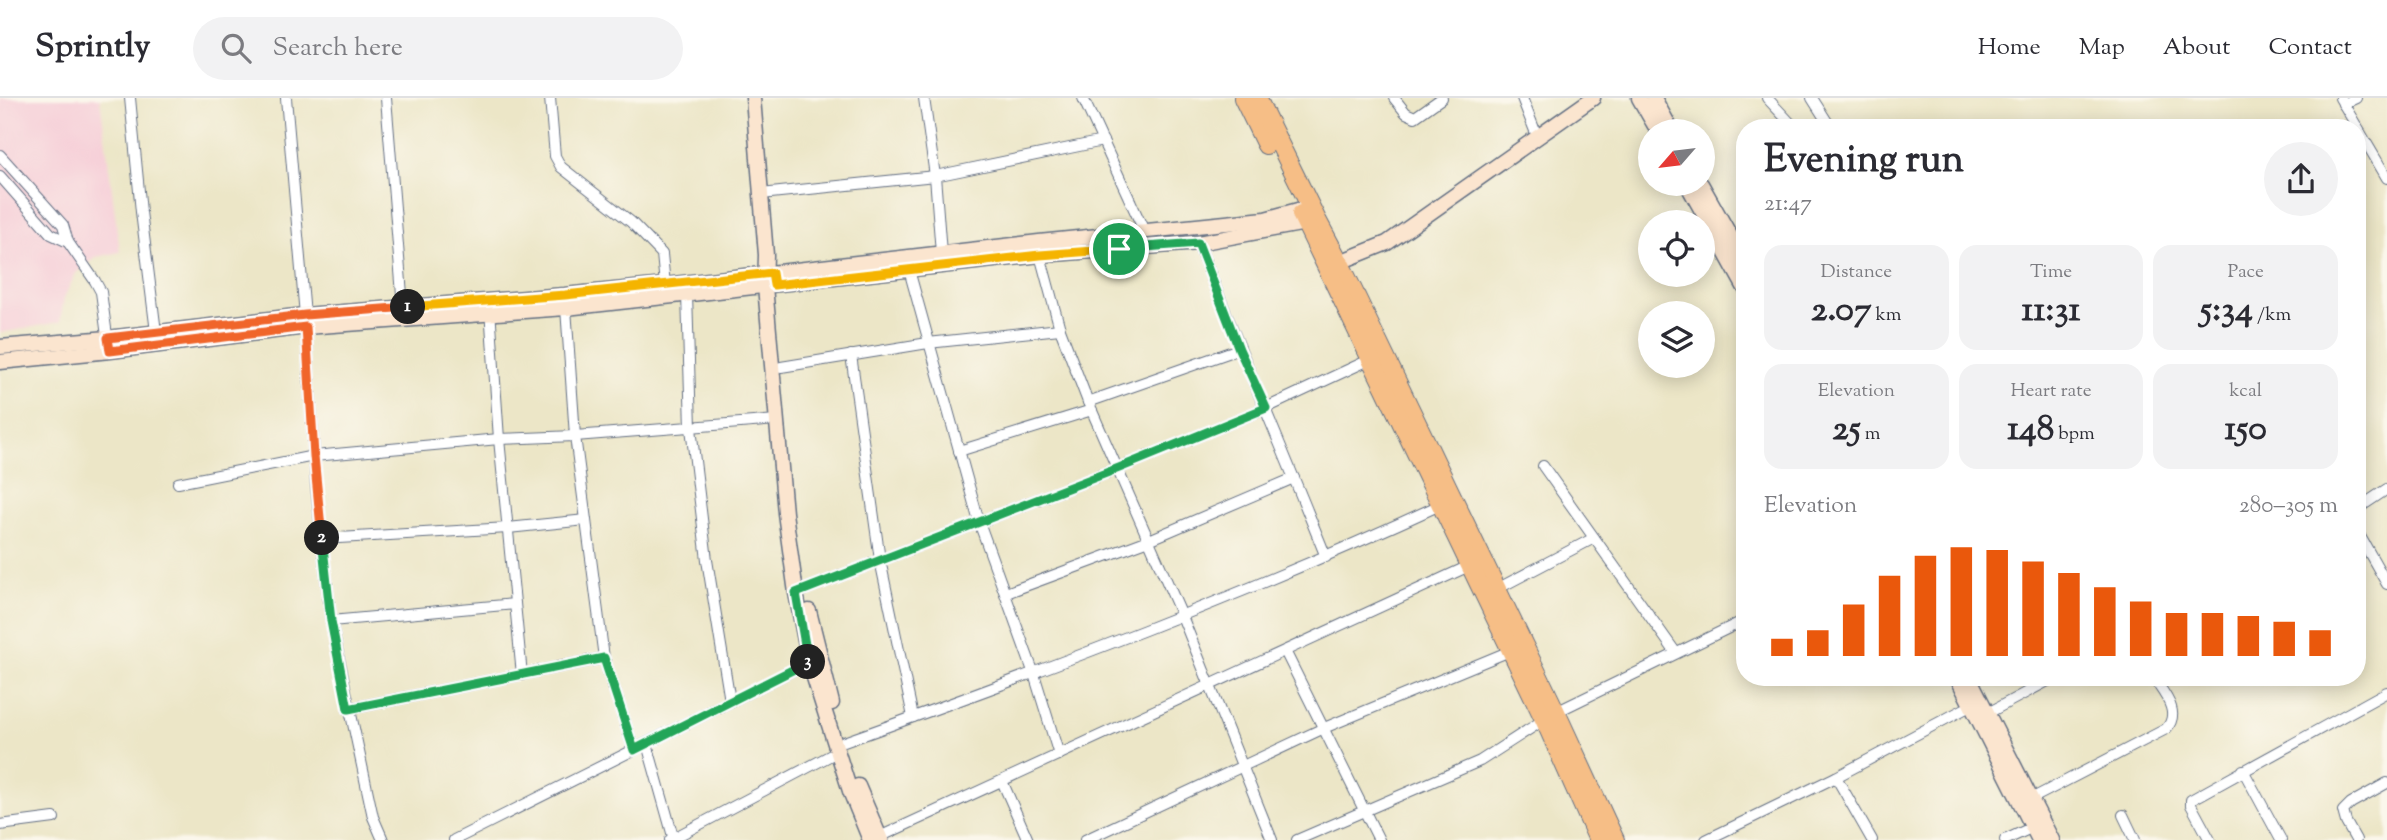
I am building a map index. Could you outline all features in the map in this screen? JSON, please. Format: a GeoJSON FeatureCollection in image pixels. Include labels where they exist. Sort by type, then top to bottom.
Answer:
{"type":"FeatureCollection","features":[{"type":"Feature","properties":{"kind":"highway"},"geometry":{"type":"LineString","coordinates":[[1243,98],[1308,215],[1497,589],[1598,840]]}},
{"type":"Feature","properties":{"kind":"highway"},"geometry":{"type":"LineString","coordinates":[[1257,98],[1308,215]]}},
{"type":"Feature","properties":{"kind":"highway"},"geometry":{"type":"LineString","coordinates":[[1333,265],[1369,360],[1510,651],[1550,716],[1615,840]]}},
{"type":"Feature","properties":{"kind":"main road"},"geometry":{"type":"LineString","coordinates":[[753,98],[766,256],[781,368],[800,591],[809,662],[875,839]]}},
{"type":"Feature","properties":{"kind":"main road"},"geometry":{"type":"LineString","coordinates":[[1333,265],[1387,243],[1593,98]]}},
{"type":"Feature","properties":{"kind":"main road"},"geometry":{"type":"LineString","coordinates":[[1639,98],[1651,119]]}},
{"type":"Feature","properties":{"kind":"main road"},"geometry":{"type":"LineString","coordinates":[[1654,98],[1665,119]]}},
{"type":"Feature","properties":{"kind":"main road"},"geometry":{"type":"LineString","coordinates":[[1694,196],[1736,272]]}},
{"type":"Feature","properties":{"kind":"main road"},"geometry":{"type":"LineString","coordinates":[[1708,196],[1736,246]]}},
{"type":"Feature","properties":{"kind":"main road"},"geometry":{"type":"LineString","coordinates":[[0,362],[109,345],[403,307],[566,308],[687,293],[941,253],[1308,215]]}},
{"type":"Feature","properties":{"kind":"main road"},"geometry":{"type":"LineString","coordinates":[[0,347],[109,345],[156,332],[490,307],[665,285],[909,270],[1040,255],[1198,243],[1308,215]]}},
{"type":"Feature","properties":{"kind":"main road"},"geometry":{"type":"LineString","coordinates":[[769,280],[785,513],[800,591],[828,691],[840,747]]}},
{"type":"Feature","properties":{"kind":"main road"},"geometry":{"type":"LineString","coordinates":[[1962,686],[2036,833]]}},
{"type":"Feature","properties":{"kind":"main road"},"geometry":{"type":"LineString","coordinates":[[1974,686],[2052,840]]}},
{"type":"Feature","properties":{"kind":"street"},"geometry":{"type":"LineString","coordinates":[[130,98],[156,332]]}},
{"type":"Feature","properties":{"kind":"street"},"geometry":{"type":"LineString","coordinates":[[286,98],[314,456],[331,621],[373,817],[383,840]]}},
{"type":"Feature","properties":{"kind":"street"},"geometry":{"type":"LineString","coordinates":[[386,98],[403,307]]}},
{"type":"Feature","properties":{"kind":"street"},"geometry":{"type":"LineString","coordinates":[[550,98],[555,156],[561,167],[631,222],[662,254],[665,285]]}},
{"type":"Feature","properties":{"kind":"street"},"geometry":{"type":"LineString","coordinates":[[753,98],[762,98]]}},
{"type":"Feature","properties":{"kind":"street"},"geometry":{"type":"LineString","coordinates":[[925,98],[941,253]]}},
{"type":"Feature","properties":{"kind":"street"},"geometry":{"type":"LineString","coordinates":[[1083,98],[1145,233]]}},
{"type":"Feature","properties":{"kind":"street"},"geometry":{"type":"LineString","coordinates":[[1394,98],[1406,113],[1415,117],[1442,98]]}},
{"type":"Feature","properties":{"kind":"street"},"geometry":{"type":"LineString","coordinates":[[1522,98],[1538,136]]}},
{"type":"Feature","properties":{"kind":"street"},"geometry":{"type":"LineString","coordinates":[[1767,98],[1787,119]]}},
{"type":"Feature","properties":{"kind":"street"},"geometry":{"type":"LineString","coordinates":[[1812,98],[1825,119]]}},
{"type":"Feature","properties":{"kind":"street"},"geometry":{"type":"LineString","coordinates":[[2352,119],[2341,101],[2356,98]]}},
{"type":"Feature","properties":{"kind":"street"},"geometry":{"type":"LineString","coordinates":[[761,194],[935,176],[1103,141]]}},
{"type":"Feature","properties":{"kind":"street"},"geometry":{"type":"LineString","coordinates":[[2366,143],[2387,178]]}},
{"type":"Feature","properties":{"kind":"street"},"geometry":{"type":"LineString","coordinates":[[0,155],[63,225],[68,242],[101,292],[109,345]]}},
{"type":"Feature","properties":{"kind":"street"},"geometry":{"type":"LineString","coordinates":[[0,176],[51,234],[68,242]]}},
{"type":"Feature","properties":{"kind":"street"},"geometry":{"type":"LineString","coordinates":[[1198,243],[1326,557]]}},
{"type":"Feature","properties":{"kind":"street"},"geometry":{"type":"LineString","coordinates":[[1040,255],[1060,329],[1090,406],[1182,616],[1272,840]]}},
{"type":"Feature","properties":{"kind":"street"},"geometry":{"type":"LineString","coordinates":[[909,270],[979,522],[1034,674],[1059,755]]}},
{"type":"Feature","properties":{"kind":"street"},"geometry":{"type":"LineString","coordinates":[[687,293],[691,428],[707,560],[730,701]]}},
{"type":"Feature","properties":{"kind":"street"},"geometry":{"type":"LineString","coordinates":[[490,307],[499,439],[522,675]]}},
{"type":"Feature","properties":{"kind":"street"},"geometry":{"type":"LineString","coordinates":[[566,308],[575,436],[604,658],[634,750]]}},
{"type":"Feature","properties":{"kind":"street"},"geometry":{"type":"LineString","coordinates":[[781,368],[929,343],[1060,329]]}},
{"type":"Feature","properties":{"kind":"street"},"geometry":{"type":"LineString","coordinates":[[959,451],[1090,406],[1239,349]]}},
{"type":"Feature","properties":{"kind":"street"},"geometry":{"type":"LineString","coordinates":[[851,355],[880,560],[912,717]]}},
{"type":"Feature","properties":{"kind":"street"},"geometry":{"type":"LineString","coordinates":[[800,591],[1119,468],[1266,408],[1369,360]]}},
{"type":"Feature","properties":{"kind":"street"},"geometry":{"type":"LineString","coordinates":[[178,483],[314,456],[499,439],[575,436],[777,420]]}},
{"type":"Feature","properties":{"kind":"street"},"geometry":{"type":"LineString","coordinates":[[1543,466],[1676,653]]}},
{"type":"Feature","properties":{"kind":"street"},"geometry":{"type":"LineString","coordinates":[[1006,593],[1149,540],[1294,478]]}},
{"type":"Feature","properties":{"kind":"street"},"geometry":{"type":"LineString","coordinates":[[2366,503],[2387,489]]}},
{"type":"Feature","properties":{"kind":"street"},"geometry":{"type":"LineString","coordinates":[[647,744],[672,839],[840,747],[912,717],[1034,674],[1182,616],[1326,557],[1440,505]]}},
{"type":"Feature","properties":{"kind":"street"},"geometry":{"type":"LineString","coordinates":[[322,539],[508,528],[586,520]]}},
{"type":"Feature","properties":{"kind":"street"},"geometry":{"type":"LineString","coordinates":[[1497,589],[1594,538]]}},
{"type":"Feature","properties":{"kind":"street"},"geometry":{"type":"LineString","coordinates":[[2366,547],[2387,584]]}},
{"type":"Feature","properties":{"kind":"street"},"geometry":{"type":"LineString","coordinates":[[875,839],[1469,566]]}},
{"type":"Feature","properties":{"kind":"street"},"geometry":{"type":"LineString","coordinates":[[331,621],[515,604]]}},
{"type":"Feature","properties":{"kind":"street"},"geometry":{"type":"LineString","coordinates":[[1297,840],[1480,761],[1550,716],[1736,624]]}},
{"type":"Feature","properties":{"kind":"street"},"geometry":{"type":"LineString","coordinates":[[1285,651],[1379,840]]}},
{"type":"Feature","properties":{"kind":"street"},"geometry":{"type":"LineString","coordinates":[[1085,840],[1324,729],[1510,651]]}},
{"type":"Feature","properties":{"kind":"street"},"geometry":{"type":"LineString","coordinates":[[348,709],[604,658]]}},
{"type":"Feature","properties":{"kind":"street"},"geometry":{"type":"LineString","coordinates":[[454,840],[809,662]]}},
{"type":"Feature","properties":{"kind":"street"},"geometry":{"type":"LineString","coordinates":[[1987,712],[2038,686]]}},
{"type":"Feature","properties":{"kind":"street"},"geometry":{"type":"LineString","coordinates":[[2031,799],[2166,729],[2172,723],[2173,709],[2159,686]]}},
{"type":"Feature","properties":{"kind":"street"},"geometry":{"type":"LineString","coordinates":[[2210,840],[2191,805],[2191,800],[2387,692]]}},
{"type":"Feature","properties":{"kind":"street"},"geometry":{"type":"LineString","coordinates":[[1706,840],[1836,777],[1972,705]]}},
{"type":"Feature","properties":{"kind":"street"},"geometry":{"type":"LineString","coordinates":[[2243,771],[2281,840]]}},
{"type":"Feature","properties":{"kind":"street"},"geometry":{"type":"LineString","coordinates":[[1836,777],[1872,840]]}},
{"type":"Feature","properties":{"kind":"street"},"geometry":{"type":"LineString","coordinates":[[1002,781],[1028,840]]}},
{"type":"Feature","properties":{"kind":"street"},"geometry":{"type":"LineString","coordinates":[[2356,840],[2343,811],[2351,803],[2387,783]]}},
{"type":"Feature","properties":{"kind":"street"},"geometry":{"type":"LineString","coordinates":[[2123,816],[2135,840]]}},
{"type":"Feature","properties":{"kind":"street"},"geometry":{"type":"LineString","coordinates":[[0,825],[54,818]]}},
{"type":"Feature","properties":{"kind":"street"},"geometry":{"type":"LineString","coordinates":[[2006,840],[2036,833]]}},
{"type":"Feature","properties":{"kind":"shaded area"},"geometry":{"type":"Polygon","coordinates":[[[0,98],[100,98],[120,252],[96,257],[76,273],[64,298],[60,322],[0,333],[0,98]]]}},
{"type":"Feature","properties":{"kind":"route"},"geometry":{"type":"LineString","coordinates":[[1198,243],[1239,349],[1266,408],[796,593],[809,662],[634,750],[604,658],[348,709],[331,621],[316,486],[306,327],[110,351],[108,338],[305,315],[565,295],[772,273],[774,285],[1040,255],[1119,249],[1198,243]]}}]}
